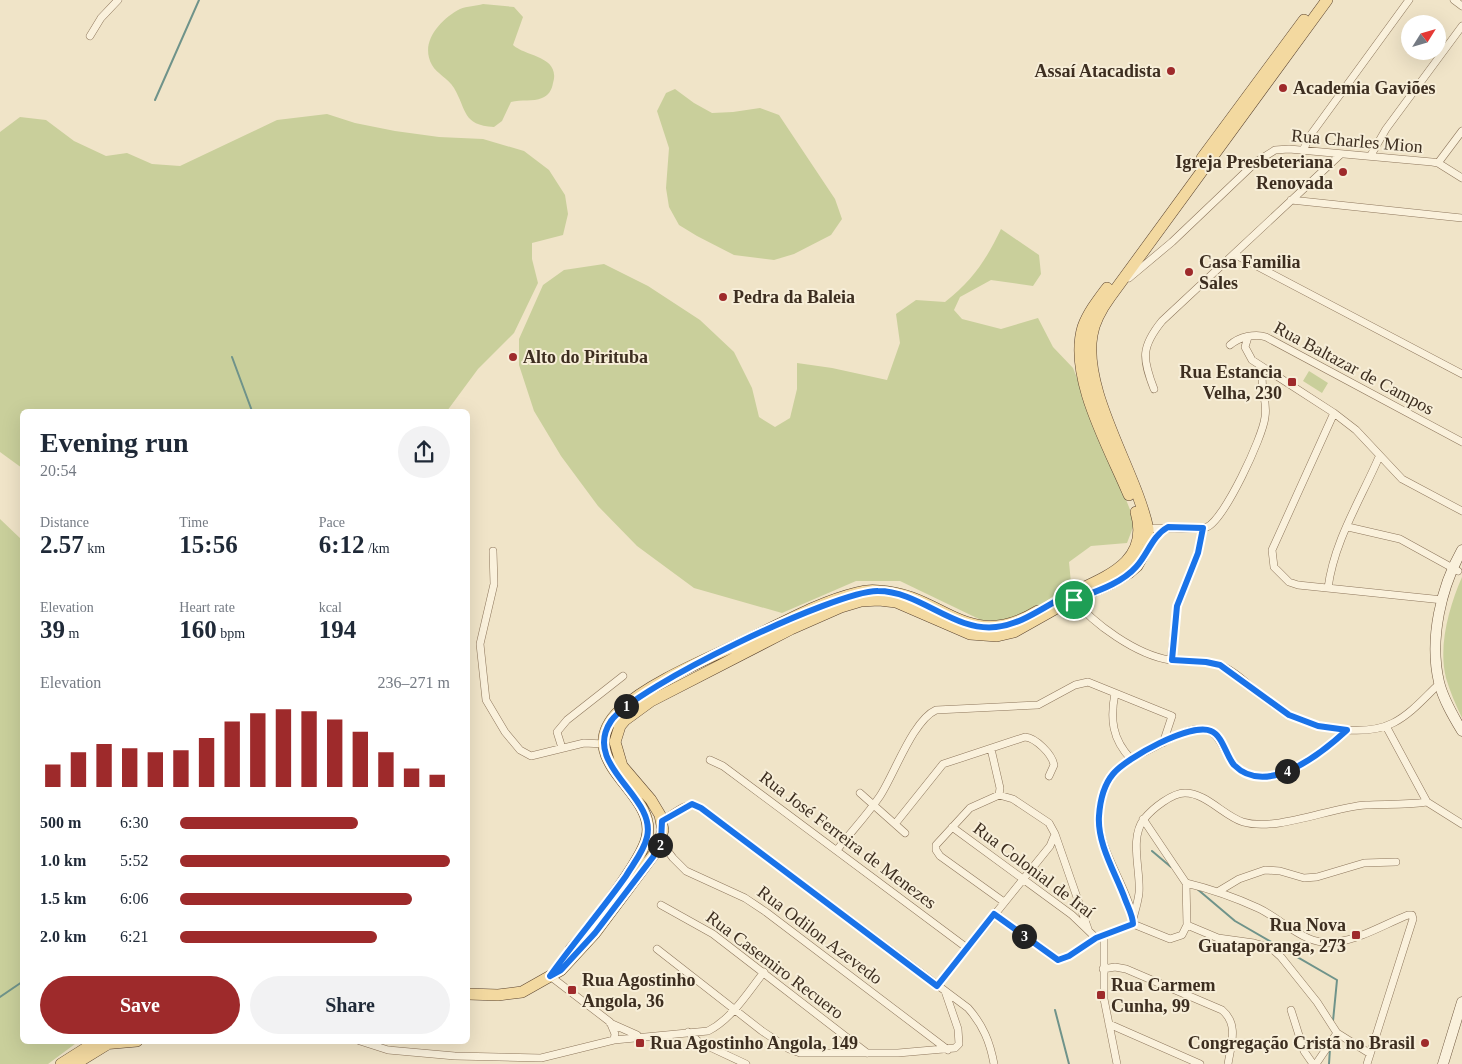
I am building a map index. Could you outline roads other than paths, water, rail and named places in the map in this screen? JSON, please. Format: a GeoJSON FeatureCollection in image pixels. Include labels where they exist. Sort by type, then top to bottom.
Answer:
{"type":"FeatureCollection","features":[{"type":"Feature","properties":{"kind":"main road"},"geometry":{"type":"LineString","coordinates":[[1072,597],[1071,586],[1075,583],[1124,564],[1134,554],[1144,529],[1086,392],[1080,368],[1079,352],[1084,326],[1106,289],[1318,0]]}},
{"type":"Feature","properties":{"kind":"main road"},"geometry":{"type":"LineString","coordinates":[[662,821],[650,818],[610,764],[604,744],[607,729],[621,710],[644,693],[699,663],[841,598],[864,592],[896,593],[968,623],[981,627],[996,627],[1030,616],[1123,577],[1137,566],[1148,546],[1095,384],[1091,361],[1093,329],[1105,304],[1118,286],[1136,267],[1327,0]]}},
{"type":"Feature","properties":{"kind":"main road"},"geometry":{"type":"LineString","coordinates":[[1462,550],[1456,571],[1442,600],[1436,639],[1439,684],[1462,731]]}},
{"type":"Feature","properties":{"kind":"main road"},"geometry":{"type":"LineString","coordinates":[[470,994],[498,995],[522,992],[561,970],[595,933],[653,857],[661,842],[662,821],[651,800],[622,766],[615,742],[620,726],[625,720],[663,694],[808,621],[861,601],[879,600],[896,602],[970,634],[989,636],[1014,632],[1072,597]]}},
{"type":"Feature","properties":{"kind":"main road"},"geometry":{"type":"LineString","coordinates":[[550,976],[619,885],[648,836],[647,822],[633,796]]}},
{"type":"Feature","properties":{"kind":"main road"},"geometry":{"type":"LineString","coordinates":[[1443,1064],[1462,1002]]}},
{"type":"Feature","properties":{"kind":"main road"},"geometry":{"type":"LineString","coordinates":[[61,1064],[91,1045],[100,1044]]}},
{"type":"Feature","properties":{"kind":"main road"},"geometry":{"type":"LineString","coordinates":[[75,1064],[108,1044]]}},
{"type":"Feature","properties":{"kind":"street"},"geometry":{"type":"LineString","coordinates":[[90,36],[101,18],[118,0]]}},
{"type":"Feature","properties":{"kind":"street"},"geometry":{"type":"LineString","coordinates":[[1303,150],[1312,133],[1408,0]]}},
{"type":"Feature","properties":{"kind":"street"},"geometry":{"type":"LineString","coordinates":[[1454,0],[1462,6]]}},
{"type":"Feature","properties":{"kind":"street"},"geometry":{"type":"LineString","coordinates":[[1371,155],[1386,129],[1462,26]]}},
{"type":"Feature","properties":{"kind":"street"},"geometry":{"type":"LineString","coordinates":[[1438,163],[1462,131]]}},
{"type":"Feature","properties":{"kind":"street","name":"Rua Charles Mion"},"geometry":{"type":"LineString","coordinates":[[1136,267],[1262,157],[1282,149],[1371,155],[1438,163],[1462,178]]}},
{"type":"Feature","properties":{"kind":"street"},"geometry":{"type":"LineString","coordinates":[[1154,389],[1145,360],[1145,347],[1151,336],[1179,304],[1341,154]]}},
{"type":"Feature","properties":{"kind":"street"},"geometry":{"type":"LineString","coordinates":[[1291,200],[1462,218]]}},
{"type":"Feature","properties":{"kind":"street"},"geometry":{"type":"LineString","coordinates":[[1234,254],[1462,374]]}},
{"type":"Feature","properties":{"kind":"street","name":"Rua Baltazar de Campos"},"geometry":{"type":"LineString","coordinates":[[1230,345],[1248,337],[1258,335],[1266,337],[1462,442]]}},
{"type":"Feature","properties":{"kind":"street"},"geometry":{"type":"LineString","coordinates":[[1248,337],[1245,343],[1246,352],[1252,360],[1334,413],[1356,430],[1394,473],[1409,484],[1462,511]]}},
{"type":"Feature","properties":{"kind":"street"},"geometry":{"type":"LineString","coordinates":[[1144,529],[1168,527],[1204,528],[1218,518],[1225,508],[1264,423],[1266,409],[1260,382],[1263,368]]}},
{"type":"Feature","properties":{"kind":"street"},"geometry":{"type":"LineString","coordinates":[[1334,413],[1272,550],[1272,560],[1277,571],[1289,582],[1298,585],[1442,600]]}},
{"type":"Feature","properties":{"kind":"street"},"geometry":{"type":"LineString","coordinates":[[1328,588],[1332,564],[1379,457]]}},
{"type":"Feature","properties":{"kind":"street"},"geometry":{"type":"LineString","coordinates":[[1144,556],[1154,539],[1168,527]]}},
{"type":"Feature","properties":{"kind":"street"},"geometry":{"type":"LineString","coordinates":[[1348,527],[1395,536],[1425,551],[1456,571]]}},
{"type":"Feature","properties":{"kind":"street"},"geometry":{"type":"LineString","coordinates":[[1172,660],[1177,606],[1198,553],[1204,528]]}},
{"type":"Feature","properties":{"kind":"street"},"geometry":{"type":"LineString","coordinates":[[492,551],[494,584],[480,644],[486,700],[505,732],[520,750],[531,756],[584,743],[604,744]]}},
{"type":"Feature","properties":{"kind":"street"},"geometry":{"type":"LineString","coordinates":[[1072,597],[1135,649],[1146,655],[1220,665],[1289,715],[1318,726],[1347,730],[1386,726],[1404,716],[1439,684]]}},
{"type":"Feature","properties":{"kind":"street"},"geometry":{"type":"LineString","coordinates":[[562,748],[557,732],[623,676]]}},
{"type":"Feature","properties":{"kind":"street"},"geometry":{"type":"LineString","coordinates":[[837,850],[874,805],[889,782],[909,741],[932,712],[947,709],[1038,705],[1075,685],[1088,682],[1172,716],[1163,743]]}},
{"type":"Feature","properties":{"kind":"street"},"geometry":{"type":"LineString","coordinates":[[1114,693],[1112,710],[1114,734],[1119,745],[1131,759]]}},
{"type":"Feature","properties":{"kind":"street"},"geometry":{"type":"LineString","coordinates":[[1386,726],[1427,802],[1462,824]]}},
{"type":"Feature","properties":{"kind":"street"},"geometry":{"type":"LineString","coordinates":[[1144,819],[1186,883],[1187,925],[1182,935],[1170,939],[1133,922],[1100,835],[1099,818],[1102,794],[1112,775],[1131,759],[1187,731],[1199,729],[1211,731],[1236,767],[1260,776],[1278,775],[1323,751],[1347,730]]}},
{"type":"Feature","properties":{"kind":"street"},"geometry":{"type":"LineString","coordinates":[[895,824],[943,764],[1024,737],[1030,738],[1053,761],[1053,767],[1048,776]]}},
{"type":"Feature","properties":{"kind":"street"},"geometry":{"type":"LineString","coordinates":[[991,748],[1000,788],[999,795]]}},
{"type":"Feature","properties":{"kind":"street","name":"Rua José Ferreira de Menezes"},"geometry":{"type":"LineString","coordinates":[[710,760],[724,766],[966,948]]}},
{"type":"Feature","properties":{"kind":"street"},"geometry":{"type":"LineString","coordinates":[[860,792],[905,833]]}},
{"type":"Feature","properties":{"kind":"street"},"geometry":{"type":"LineString","coordinates":[[1133,922],[1139,894],[1138,837],[1144,819],[1162,803],[1176,795],[1185,793],[1205,800],[1243,822],[1261,823],[1293,820],[1366,805],[1427,802]]}},
{"type":"Feature","properties":{"kind":"street"},"geometry":{"type":"LineString","coordinates":[[1004,902],[940,856],[936,850],[936,845],[940,840],[970,808],[999,795],[1013,799],[1049,823],[1054,829],[1054,834],[1088,929]]}},
{"type":"Feature","properties":{"kind":"street"},"geometry":{"type":"LineString","coordinates":[[662,821],[687,805],[696,805],[968,1008],[976,1016],[989,1040],[994,1064]]}},
{"type":"Feature","properties":{"kind":"street","name":"Rua Colonial de Iraí"},"geometry":{"type":"LineString","coordinates":[[952,827],[1100,937]]}},
{"type":"Feature","properties":{"kind":"street"},"geometry":{"type":"LineString","coordinates":[[937,986],[1050,846],[1054,834]]}},
{"type":"Feature","properties":{"kind":"street","name":"Rua Odilon Azevedo"},"geometry":{"type":"LineString","coordinates":[[648,836],[661,842],[686,871],[745,898],[766,912],[948,1050]]}},
{"type":"Feature","properties":{"kind":"street"},"geometry":{"type":"LineString","coordinates":[[1219,891],[1239,878],[1265,870],[1280,871],[1304,878],[1364,863],[1396,862]]}},
{"type":"Feature","properties":{"kind":"street"},"geometry":{"type":"LineString","coordinates":[[1186,883],[1219,891],[1260,909],[1312,941],[1326,943],[1357,936],[1412,915],[1413,919],[1367,1064]]}},
{"type":"Feature","properties":{"kind":"street","name":"Rua Casemiro Recuero"},"geometry":{"type":"LineString","coordinates":[[661,905],[713,934],[868,1053]]}},
{"type":"Feature","properties":{"kind":"street"},"geometry":{"type":"LineString","coordinates":[[994,914],[1058,960],[1069,956],[1100,937],[1133,922]]}},
{"type":"Feature","properties":{"kind":"street"},"geometry":{"type":"LineString","coordinates":[[1187,925],[1218,938],[1254,943],[1270,948],[1281,957],[1317,1002],[1338,1033],[1369,1053]]}},
{"type":"Feature","properties":{"kind":"street"},"geometry":{"type":"LineString","coordinates":[[1100,937],[1104,969],[1104,999],[1117,1064]]}},
{"type":"Feature","properties":{"kind":"street"},"geometry":{"type":"LineString","coordinates":[[657,949],[734,1010],[790,1050],[817,1054],[948,1050],[959,1044],[960,1038],[944,991]]}},
{"type":"Feature","properties":{"kind":"street"},"geometry":{"type":"LineString","coordinates":[[1104,969],[1115,967],[1126,969],[1222,1010],[1230,1018],[1233,1028],[1228,1064]]}},
{"type":"Feature","properties":{"kind":"street"},"geometry":{"type":"LineString","coordinates":[[369,1044],[388,1050],[541,1061],[614,1040],[639,1036],[708,1031],[720,1024],[734,1010],[764,972]]}},
{"type":"Feature","properties":{"kind":"street"},"geometry":{"type":"LineString","coordinates":[[550,976],[610,1022],[639,1036]]}},
{"type":"Feature","properties":{"kind":"street"},"geometry":{"type":"LineString","coordinates":[[1291,1010],[1304,1051],[1312,1064]]}},
{"type":"Feature","properties":{"kind":"street"},"geometry":{"type":"LineString","coordinates":[[610,1022],[615,1034],[614,1040]]}},
{"type":"Feature","properties":{"kind":"street"},"geometry":{"type":"LineString","coordinates":[[1109,1024],[1200,1064]]}},
{"type":"Feature","properties":{"kind":"street"},"geometry":{"type":"LineString","coordinates":[[688,1032],[699,1042],[746,1064]]}},
{"type":"Feature","properties":{"kind":"street"},"geometry":{"type":"LineString","coordinates":[[1316,1064],[1338,1033]]}},
{"type":"Feature","properties":{"kind":"street"},"geometry":{"type":"LineString","coordinates":[[455,1056],[458,1064]]}},
{"type":"Feature","properties":{"kind":"waterway"},"geometry":{"type":"LineString","coordinates":[[155,100],[199,0]]}},
{"type":"Feature","properties":{"kind":"waterway"},"geometry":{"type":"LineString","coordinates":[[232,357],[251,409]]}},
{"type":"Feature","properties":{"kind":"waterway"},"geometry":{"type":"LineString","coordinates":[[1152,851],[1171,867]]}},
{"type":"Feature","properties":{"kind":"waterway"},"geometry":{"type":"LineString","coordinates":[[1196,888],[1235,921],[1337,980],[1333,1021]]}},
{"type":"Feature","properties":{"kind":"waterway"},"geometry":{"type":"LineString","coordinates":[[0,997],[20,983]]}},
{"type":"Feature","properties":{"kind":"waterway"},"geometry":{"type":"LineString","coordinates":[[1055,1010],[1069,1064]]}},
{"type":"Feature","properties":{"kind":"waterway"},"geometry":{"type":"LineString","coordinates":[[1329,1064],[1330,1048]]}},
{"type":"Feature","properties":{"kind":"place","name":"Assaí Atacadista"},"geometry":{"type":"Point","coordinates":[1171,71]}},
{"type":"Feature","properties":{"kind":"place","name":"Academia Gaviões"},"geometry":{"type":"Point","coordinates":[1283,88]}},
{"type":"Feature","properties":{"kind":"place","name":"Igreja Presbeteriana Renovada"},"geometry":{"type":"Point","coordinates":[1343,172]}},
{"type":"Feature","properties":{"kind":"place","name":"Casa Familia Sales"},"geometry":{"type":"Point","coordinates":[1189,272]}},
{"type":"Feature","properties":{"kind":"place","name":"Pedra da Baleia"},"geometry":{"type":"Point","coordinates":[723,297]}},
{"type":"Feature","properties":{"kind":"place","name":"Alto do Pirituba"},"geometry":{"type":"Point","coordinates":[513,357]}},
{"type":"Feature","properties":{"kind":"place","name":"Rua Estancia Velha, 230"},"geometry":{"type":"Point","coordinates":[1292,382]}},
{"type":"Feature","properties":{"kind":"place","name":"Rua Nova Guataporanga, 273"},"geometry":{"type":"Point","coordinates":[1356,935]}},
{"type":"Feature","properties":{"kind":"place","name":"Rua Agostinho Angola, 36"},"geometry":{"type":"Point","coordinates":[572,990]}},
{"type":"Feature","properties":{"kind":"place","name":"Rua Carmem Cunha, 99"},"geometry":{"type":"Point","coordinates":[1101,995]}},
{"type":"Feature","properties":{"kind":"place","name":"Rua Agostinho Angola, 149"},"geometry":{"type":"Point","coordinates":[640,1043]}},
{"type":"Feature","properties":{"kind":"place","name":"Congregação Cristã no Brasil"},"geometry":{"type":"Point","coordinates":[1425,1043]}}]}
